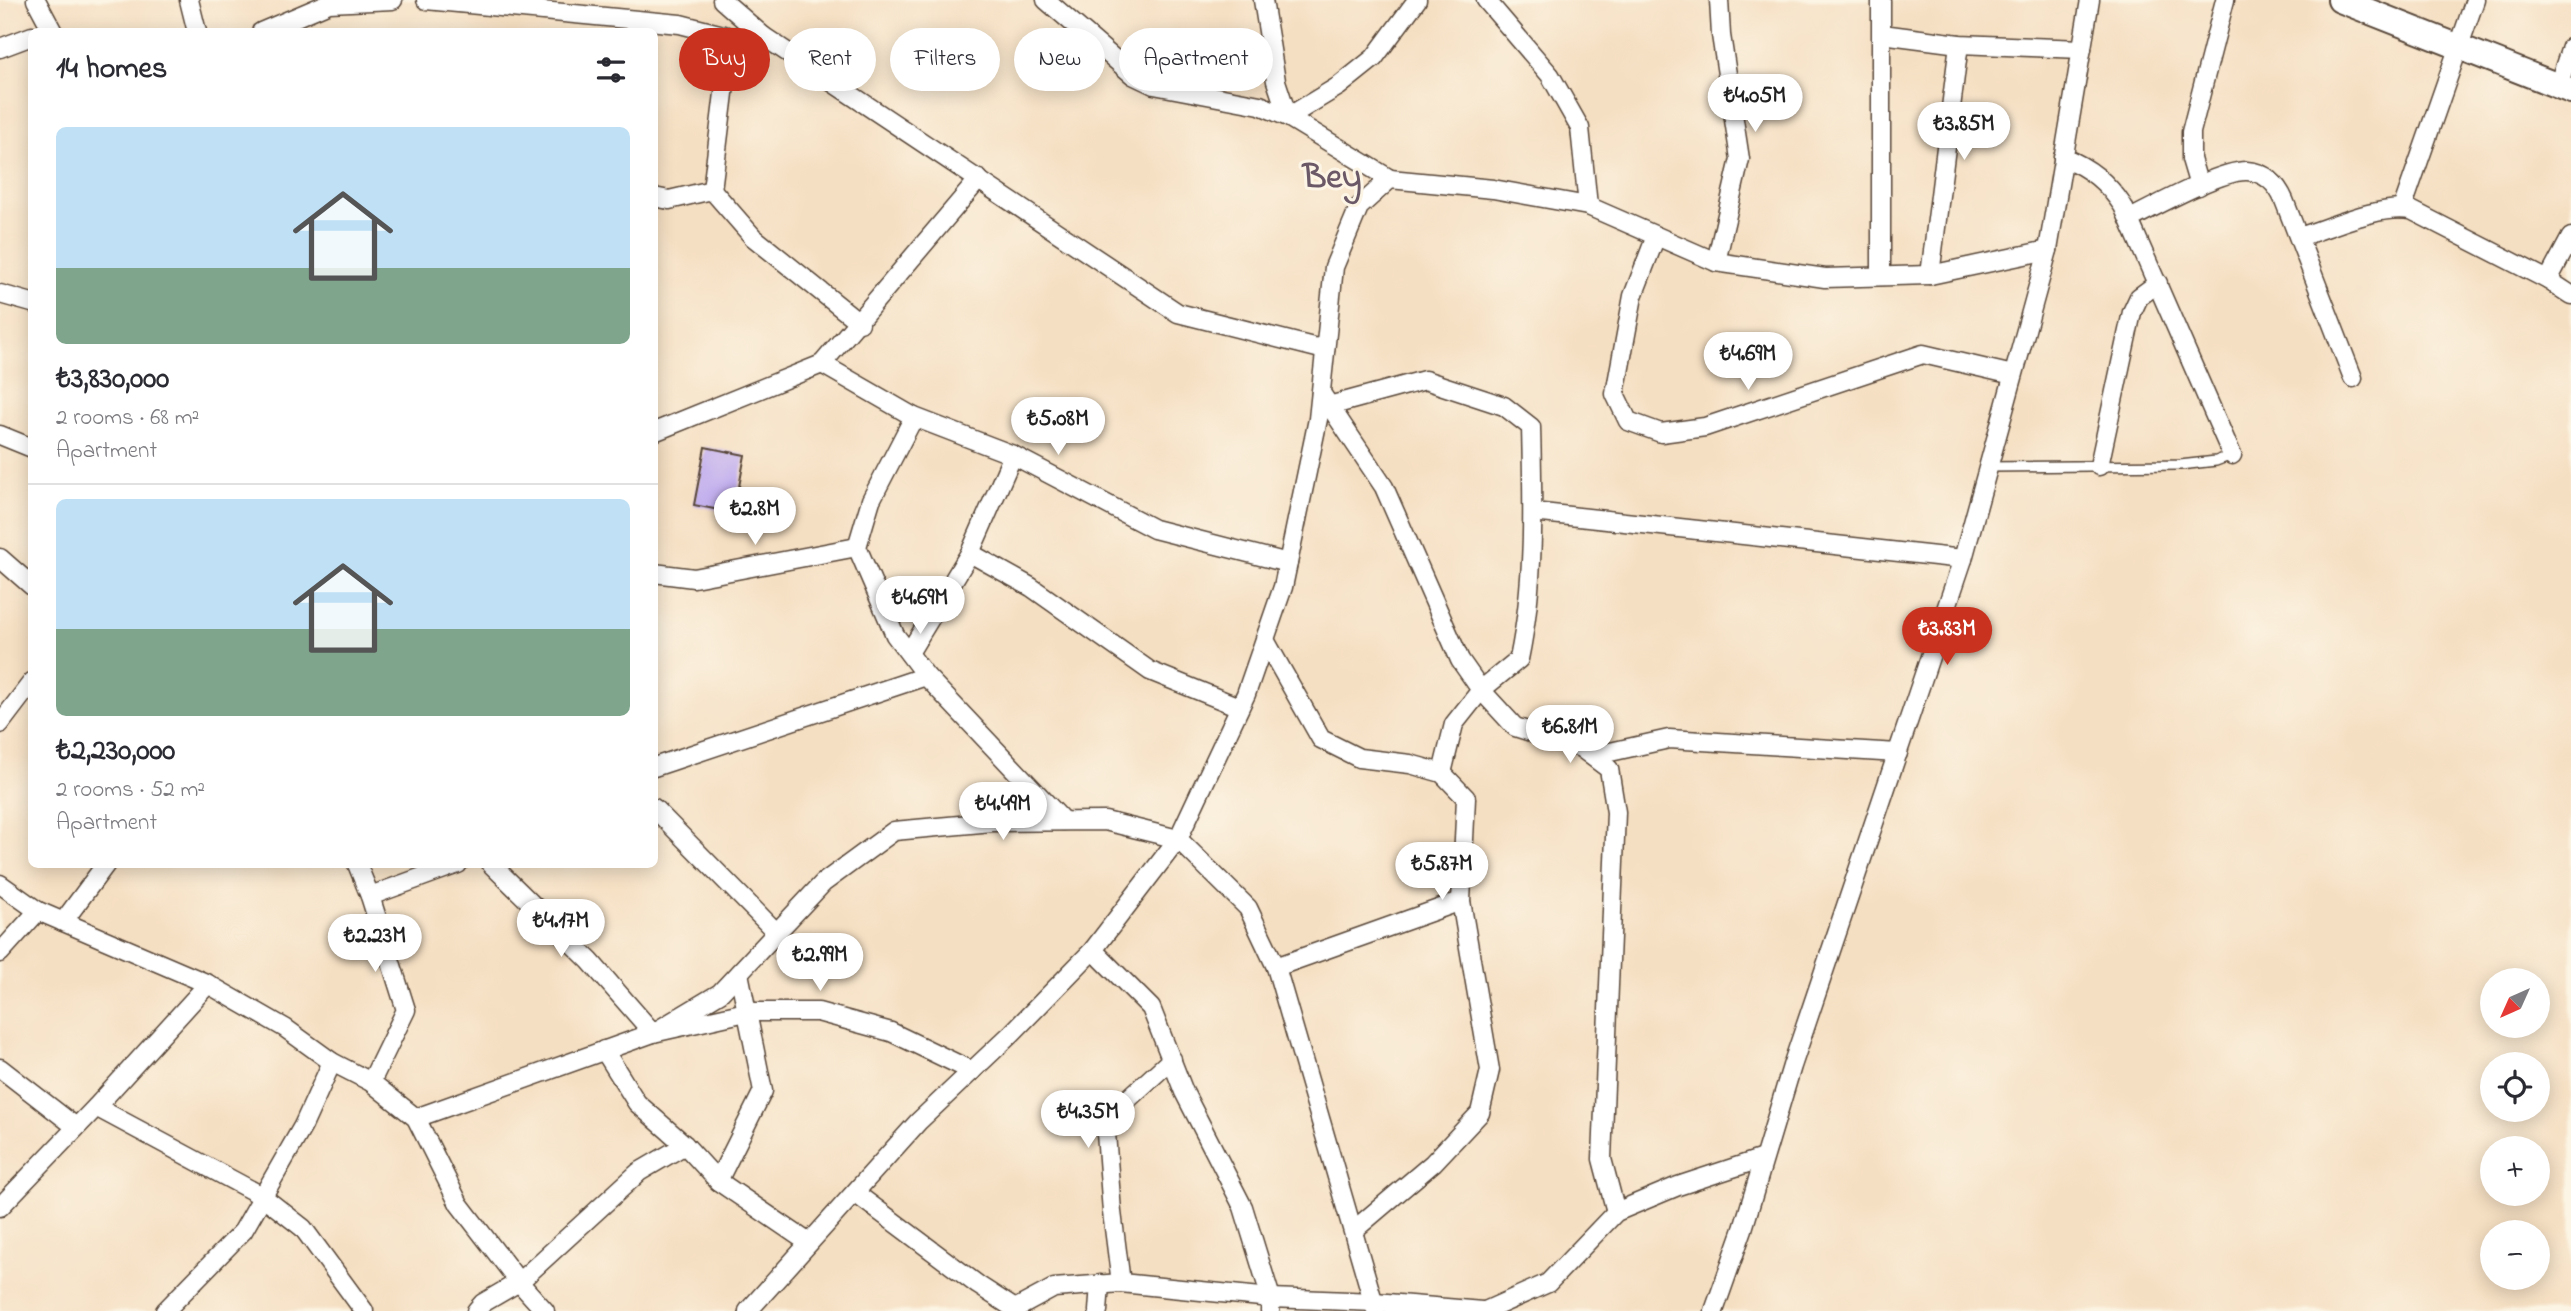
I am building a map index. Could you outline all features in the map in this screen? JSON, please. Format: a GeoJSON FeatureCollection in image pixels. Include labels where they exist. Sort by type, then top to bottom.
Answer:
{"type":"FeatureCollection","features":[{"type":"Feature","properties":{"kind":"street"},"geometry":{"type":"LineString","coordinates":[[36,0],[48,28]]}},
{"type":"Feature","properties":{"kind":"street"},"geometry":{"type":"LineString","coordinates":[[189,0],[196,28]]}},
{"type":"Feature","properties":{"kind":"street"},"geometry":{"type":"LineString","coordinates":[[271,28],[329,4],[393,0]]}},
{"type":"Feature","properties":{"kind":"street"},"geometry":{"type":"LineString","coordinates":[[426,0],[680,24],[696,28]]}},
{"type":"Feature","properties":{"kind":"street"},"geometry":{"type":"LineString","coordinates":[[722,0],[754,28]]}},
{"type":"Feature","properties":{"kind":"street"},"geometry":{"type":"LineString","coordinates":[[1046,0],[1118,64],[1143,80],[1172,89],[1260,106],[1288,117],[1390,179],[1493,189],[1588,206],[1716,262],[1825,278],[1930,275],[2048,250]]}},
{"type":"Feature","properties":{"kind":"street"},"geometry":{"type":"LineString","coordinates":[[1263,0],[1276,81],[1288,117]]}},
{"type":"Feature","properties":{"kind":"street"},"geometry":{"type":"LineString","coordinates":[[1288,117],[1339,86],[1374,58],[1417,0]]}},
{"type":"Feature","properties":{"kind":"street"},"geometry":{"type":"LineString","coordinates":[[1486,0],[1550,75],[1580,128],[1588,206]]}},
{"type":"Feature","properties":{"kind":"street"},"geometry":{"type":"LineString","coordinates":[[1716,262],[1740,159],[1721,35],[1719,0]]}},
{"type":"Feature","properties":{"kind":"street"},"geometry":{"type":"LineString","coordinates":[[1881,0],[1881,276]]}},
{"type":"Feature","properties":{"kind":"street"},"geometry":{"type":"LineString","coordinates":[[1714,1311],[1963,559],[2048,250],[2090,0]]}},
{"type":"Feature","properties":{"kind":"street"},"geometry":{"type":"LineString","coordinates":[[2199,186],[2191,159],[2191,132],[2225,0]]}},
{"type":"Feature","properties":{"kind":"street"},"geometry":{"type":"LineString","coordinates":[[2340,0],[2382,8],[2458,47],[2564,89],[2571,47]]}},
{"type":"Feature","properties":{"kind":"street"},"geometry":{"type":"LineString","coordinates":[[2402,209],[2475,0]]}},
{"type":"Feature","properties":{"kind":"street"},"geometry":{"type":"LineString","coordinates":[[1882,34],[1959,44],[2082,48]]}},
{"type":"Feature","properties":{"kind":"street"},"geometry":{"type":"LineString","coordinates":[[0,48],[28,38]]}},
{"type":"Feature","properties":{"kind":"street"},"geometry":{"type":"LineString","coordinates":[[770,41],[1178,313],[1325,350]]}},
{"type":"Feature","properties":{"kind":"street"},"geometry":{"type":"LineString","coordinates":[[1930,275],[1959,44]]}},
{"type":"Feature","properties":{"kind":"street"},"geometry":{"type":"LineString","coordinates":[[724,91],[712,190],[753,237],[860,323]]}},
{"type":"Feature","properties":{"kind":"street"},"geometry":{"type":"LineString","coordinates":[[2063,157],[2096,174],[2116,195],[2130,219],[2232,455]]}},
{"type":"Feature","properties":{"kind":"street"},"geometry":{"type":"LineString","coordinates":[[2130,219],[2199,186],[2238,172],[2264,176],[2280,190],[2353,378]]}},
{"type":"Feature","properties":{"kind":"street"},"geometry":{"type":"LineString","coordinates":[[658,430],[822,365],[979,179]]}},
{"type":"Feature","properties":{"kind":"street"},"geometry":{"type":"LineString","coordinates":[[748,1311],[918,1122],[1012,1033],[1093,950],[1178,839],[1246,694],[1283,587],[1318,419],[1325,399],[1325,350],[1334,267],[1359,207],[1390,179]]}},
{"type":"Feature","properties":{"kind":"street"},"geometry":{"type":"LineString","coordinates":[[658,198],[669,200],[712,190]]}},
{"type":"Feature","properties":{"kind":"street"},"geometry":{"type":"LineString","coordinates":[[2299,237],[2372,213],[2402,209],[2420,214],[2571,295]]}},
{"type":"Feature","properties":{"kind":"street"},"geometry":{"type":"LineString","coordinates":[[1656,236],[1633,296],[1615,394],[1628,421],[1661,433],[1705,427],[1923,354],[2013,375]]}},
{"type":"Feature","properties":{"kind":"street"},"geometry":{"type":"LineString","coordinates":[[2548,281],[2571,237]]}},
{"type":"Feature","properties":{"kind":"street"},"geometry":{"type":"LineString","coordinates":[[2099,466],[2132,312],[2139,297],[2158,283]]}},
{"type":"Feature","properties":{"kind":"street"},"geometry":{"type":"LineString","coordinates":[[0,294],[28,302]]}},
{"type":"Feature","properties":{"kind":"street"},"geometry":{"type":"LineString","coordinates":[[822,365],[914,416],[1013,455],[1154,529],[1288,563]]}},
{"type":"Feature","properties":{"kind":"street"},"geometry":{"type":"LineString","coordinates":[[1325,399],[1425,380],[1504,406],[1531,427],[1533,512],[1528,615],[1519,659],[1481,690],[1454,724],[1441,773]]}},
{"type":"Feature","properties":{"kind":"street"},"geometry":{"type":"LineString","coordinates":[[1325,399],[1384,487],[1460,660],[1481,690],[1515,727],[1581,748],[1609,769],[1616,812],[1602,1159],[1616,1212]]}},
{"type":"Feature","properties":{"kind":"street"},"geometry":{"type":"LineString","coordinates":[[914,416],[871,500],[857,547],[895,635],[926,676],[1063,821]]}},
{"type":"Feature","properties":{"kind":"street"},"geometry":{"type":"LineString","coordinates":[[0,435],[28,447]]}},
{"type":"Feature","properties":{"kind":"street"},"geometry":{"type":"LineString","coordinates":[[909,653],[970,553],[1013,455]]}},
{"type":"Feature","properties":{"kind":"street"},"geometry":{"type":"LineString","coordinates":[[1533,512],[1963,559]]}},
{"type":"Feature","properties":{"kind":"street"},"geometry":{"type":"LineString","coordinates":[[658,574],[694,578],[857,547]]}},
{"type":"Feature","properties":{"kind":"street"},"geometry":{"type":"LineString","coordinates":[[970,553],[1031,587],[1150,671],[1239,707]]}},
{"type":"Feature","properties":{"kind":"street"},"geometry":{"type":"LineString","coordinates":[[0,558],[28,582]]}},
{"type":"Feature","properties":{"kind":"street"},"geometry":{"type":"LineString","coordinates":[[1265,640],[1321,739],[1359,758],[1410,764],[1441,773],[1466,798],[1461,901],[1490,1070],[1480,1113],[1433,1163],[1354,1230]]}},
{"type":"Feature","properties":{"kind":"street"},"geometry":{"type":"LineString","coordinates":[[658,766],[926,676]]}},
{"type":"Feature","properties":{"kind":"street"},"geometry":{"type":"LineString","coordinates":[[0,724],[28,687]]}},
{"type":"Feature","properties":{"kind":"street"},"geometry":{"type":"LineString","coordinates":[[1592,756],[1670,739],[1898,753]]}},
{"type":"Feature","properties":{"kind":"street"},"geometry":{"type":"LineString","coordinates":[[658,812],[777,933]]}},
{"type":"Feature","properties":{"kind":"street"},"geometry":{"type":"LineString","coordinates":[[653,1033],[720,992],[824,883],[894,831],[992,822],[1105,821],[1178,839],[1248,908],[1276,967],[1375,1307]]}},
{"type":"Feature","properties":{"kind":"street"},"geometry":{"type":"LineString","coordinates":[[63,922],[103,868]]}},
{"type":"Feature","properties":{"kind":"street"},"geometry":{"type":"LineString","coordinates":[[359,868],[406,1010],[371,1082]]}},
{"type":"Feature","properties":{"kind":"street"},"geometry":{"type":"LineString","coordinates":[[370,896],[447,868]]}},
{"type":"Feature","properties":{"kind":"street"},"geometry":{"type":"LineString","coordinates":[[495,868],[590,961],[653,1033]]}},
{"type":"Feature","properties":{"kind":"street"},"geometry":{"type":"LineString","coordinates":[[0,884],[38,911],[208,984],[285,1028],[332,1062],[371,1082],[416,1118],[459,1204],[545,1311]]}},
{"type":"Feature","properties":{"kind":"street"},"geometry":{"type":"LineString","coordinates":[[1276,967],[1461,901]]}},
{"type":"Feature","properties":{"kind":"street"},"geometry":{"type":"LineString","coordinates":[[0,953],[38,911]]}},
{"type":"Feature","properties":{"kind":"street"},"geometry":{"type":"LineString","coordinates":[[1093,950],[1151,1008],[1184,1092],[1243,1207],[1270,1305]]}},
{"type":"Feature","properties":{"kind":"street"},"geometry":{"type":"LineString","coordinates":[[718,1181],[763,1091],[739,972]]}},
{"type":"Feature","properties":{"kind":"street"},"geometry":{"type":"LineString","coordinates":[[0,1207],[208,984]]}},
{"type":"Feature","properties":{"kind":"street"},"geometry":{"type":"LineString","coordinates":[[416,1118],[653,1033],[746,1012],[818,1012],[891,1032],[972,1071]]}},
{"type":"Feature","properties":{"kind":"street"},"geometry":{"type":"LineString","coordinates":[[604,1050],[637,1103],[685,1145],[718,1181],[809,1242]]}},
{"type":"Feature","properties":{"kind":"street"},"geometry":{"type":"LineString","coordinates":[[1121,1283],[1111,1212],[1105,1120],[1172,1059]]}},
{"type":"Feature","properties":{"kind":"street"},"geometry":{"type":"LineString","coordinates":[[164,1311],[243,1231],[303,1126],[332,1062]]}},
{"type":"Feature","properties":{"kind":"street"},"geometry":{"type":"LineString","coordinates":[[0,1068],[76,1127]]}},
{"type":"Feature","properties":{"kind":"street"},"geometry":{"type":"LineString","coordinates":[[96,1107],[262,1196],[303,1228],[364,1311]]}},
{"type":"Feature","properties":{"kind":"street"},"geometry":{"type":"LineString","coordinates":[[475,1311],[483,1303],[519,1282],[639,1172],[685,1145]]}},
{"type":"Feature","properties":{"kind":"street"},"geometry":{"type":"LineString","coordinates":[[855,1193],[1014,1310],[1054,1288],[1121,1283],[1270,1305],[1484,1311],[1548,1283],[1616,1212],[1678,1186],[1763,1158]]}},
{"type":"Feature","properties":{"kind":"street"},"geometry":{"type":"LineString","coordinates":[[1098,1311],[1100,1284]]}},
{"type":"Feature","properties":{"kind":"lane"},"geometry":{"type":"LineString","coordinates":[[1988,467],[2180,465],[2216,461],[2232,455]]}},
{"type":"Feature","properties":{"kind":"building"},"geometry":{"type":"Polygon","coordinates":[[[705,447],[745,455],[734,513],[694,505],[705,447]]]}},
{"type":"Feature","properties":{"kind":"district","name":"Bey"},"geometry":{"type":"Point","coordinates":[1332,178]}}]}
